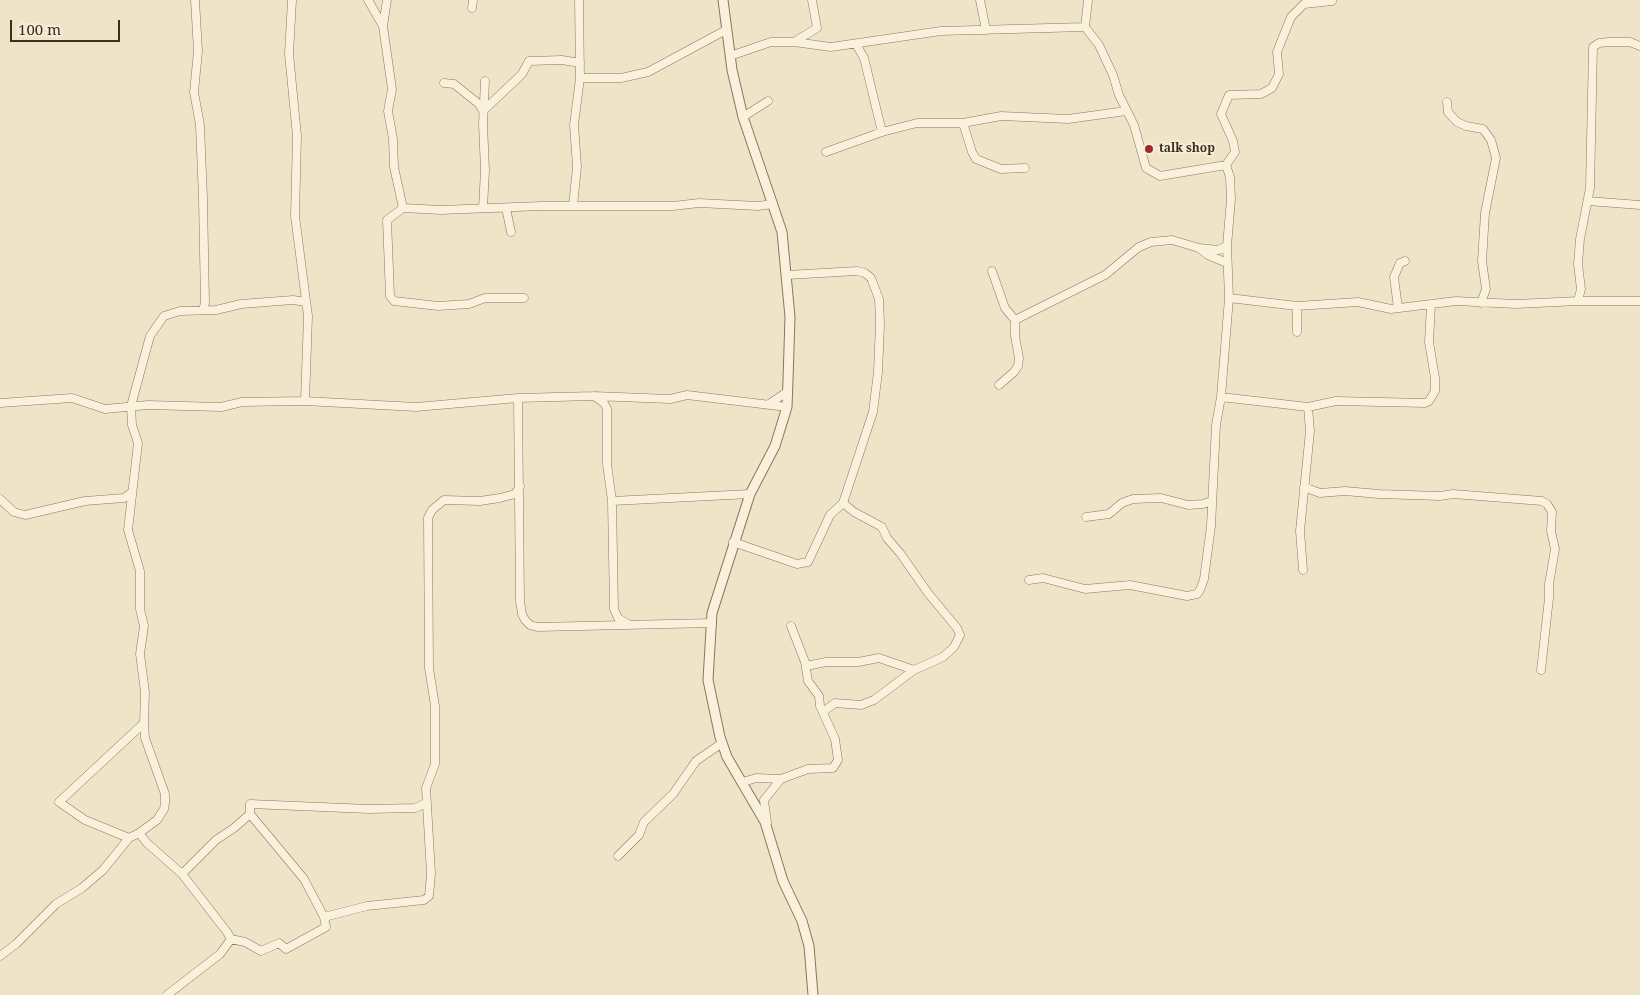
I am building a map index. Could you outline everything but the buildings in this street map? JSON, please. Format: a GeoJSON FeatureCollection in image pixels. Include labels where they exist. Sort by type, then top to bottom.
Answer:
{"type":"FeatureCollection","features":[{"type":"Feature","properties":{"kind":"street"},"geometry":{"type":"LineString","coordinates":[[196,0],[198,51],[194,92],[200,125],[205,303],[203,310]]}},
{"type":"Feature","properties":{"kind":"street"},"geometry":{"type":"LineString","coordinates":[[292,0],[289,54],[297,136],[295,216],[308,331],[305,401]]}},
{"type":"Feature","properties":{"kind":"street"},"geometry":{"type":"LineString","coordinates":[[368,0],[384,26]]}},
{"type":"Feature","properties":{"kind":"street"},"geometry":{"type":"LineString","coordinates":[[387,0],[384,26],[392,89],[388,112],[393,139],[394,166],[403,208]]}},
{"type":"Feature","properties":{"kind":"street"},"geometry":{"type":"LineString","coordinates":[[573,206],[577,167],[574,126],[580,78],[579,0]]}},
{"type":"Feature","properties":{"kind":"street"},"geometry":{"type":"LineString","coordinates":[[723,0],[730,56],[743,117],[782,232],[790,317],[787,407],[775,446],[750,494],[733,542],[712,613],[708,680],[722,743],[727,757],[758,807],[769,832]]}},
{"type":"Feature","properties":{"kind":"street"},"geometry":{"type":"LineString","coordinates":[[794,42],[817,28],[812,0]]}},
{"type":"Feature","properties":{"kind":"street"},"geometry":{"type":"LineString","coordinates":[[980,0],[986,30]]}},
{"type":"Feature","properties":{"kind":"street"},"geometry":{"type":"LineString","coordinates":[[1088,0],[1086,27],[1104,54],[1126,111],[1134,125],[1143,161],[1150,172],[1160,176],[1226,165],[1235,152],[1233,141],[1221,114],[1229,95],[1261,94],[1272,88],[1279,74],[1277,52],[1294,13],[1304,4],[1332,1]]}},
{"type":"Feature","properties":{"kind":"street"},"geometry":{"type":"LineString","coordinates":[[730,56],[771,42],[794,42],[824,47],[856,44],[922,33],[1086,27]]}},
{"type":"Feature","properties":{"kind":"street"},"geometry":{"type":"LineString","coordinates":[[580,78],[621,78],[648,72],[726,30]]}},
{"type":"Feature","properties":{"kind":"street"},"geometry":{"type":"LineString","coordinates":[[1578,301],[1581,289],[1578,264],[1580,239],[1588,201],[1593,47],[1599,43],[1609,42],[1630,42],[1640,46]]}},
{"type":"Feature","properties":{"kind":"street"},"geometry":{"type":"LineString","coordinates":[[856,44],[864,58],[882,132]]}},
{"type":"Feature","properties":{"kind":"street"},"geometry":{"type":"LineString","coordinates":[[484,111],[522,74],[530,61],[562,60],[580,63]]}},
{"type":"Feature","properties":{"kind":"street"},"geometry":{"type":"LineString","coordinates":[[483,208],[485,81]]}},
{"type":"Feature","properties":{"kind":"street"},"geometry":{"type":"LineString","coordinates":[[444,83],[454,84],[484,111]]}},
{"type":"Feature","properties":{"kind":"street"},"geometry":{"type":"LineString","coordinates":[[743,117],[768,101]]}},
{"type":"Feature","properties":{"kind":"street"},"geometry":{"type":"LineString","coordinates":[[1447,102],[1448,112],[1457,122],[1466,126],[1483,129],[1491,140],[1496,158],[1496,169],[1488,187],[1484,212],[1482,261],[1486,289],[1481,303]]}},
{"type":"Feature","properties":{"kind":"street"},"geometry":{"type":"LineString","coordinates":[[826,152],[882,132],[917,123],[963,123],[1001,116],[1068,118],[1126,111]]}},
{"type":"Feature","properties":{"kind":"street"},"geometry":{"type":"LineString","coordinates":[[963,123],[976,159],[1001,169],[1025,168]]}},
{"type":"Feature","properties":{"kind":"street"},"geometry":{"type":"LineString","coordinates":[[1029,580],[1043,578],[1084,589],[1130,585],[1182,596],[1197,594],[1204,579],[1212,500],[1216,425],[1221,397],[1229,298],[1227,246],[1230,177],[1226,165]]}},
{"type":"Feature","properties":{"kind":"street"},"geometry":{"type":"LineString","coordinates":[[1588,201],[1640,205]]}},
{"type":"Feature","properties":{"kind":"street"},"geometry":{"type":"LineString","coordinates":[[524,298],[485,298],[469,304],[433,306],[394,301],[390,296],[386,224],[392,216],[403,208],[673,206],[699,203],[758,206],[773,204]]}},
{"type":"Feature","properties":{"kind":"street"},"geometry":{"type":"LineString","coordinates":[[506,208],[511,232]]}},
{"type":"Feature","properties":{"kind":"street"},"geometry":{"type":"LineString","coordinates":[[1015,320],[1105,275],[1127,256],[1150,242],[1162,239],[1179,241],[1199,248],[1218,250],[1227,246]]}},
{"type":"Feature","properties":{"kind":"street"},"geometry":{"type":"LineString","coordinates":[[1199,248],[1208,255],[1227,263]]}},
{"type":"Feature","properties":{"kind":"street"},"geometry":{"type":"LineString","coordinates":[[1398,308],[1394,277],[1400,263],[1405,261]]}},
{"type":"Feature","properties":{"kind":"street"},"geometry":{"type":"LineString","coordinates":[[992,271],[1005,308],[1015,320],[1018,366],[1012,375],[999,385]]}},
{"type":"Feature","properties":{"kind":"street"},"geometry":{"type":"LineString","coordinates":[[733,542],[803,564],[812,555],[830,515],[843,503],[873,412],[878,372],[880,324],[876,287],[865,272],[787,275]]}},
{"type":"Feature","properties":{"kind":"street"},"geometry":{"type":"LineString","coordinates":[[1229,298],[1297,306],[1358,302],[1391,309],[1456,301],[1516,304],[1640,301]]}},
{"type":"Feature","properties":{"kind":"street"},"geometry":{"type":"LineString","coordinates":[[0,956],[16,944],[56,904],[82,888],[104,870],[129,838],[160,817],[165,803],[165,794],[146,744],[144,723],[145,692],[140,654],[144,626],[140,609],[140,571],[128,530],[138,443],[132,425],[131,406],[150,336],[155,326],[164,316],[171,312],[203,310],[270,301],[293,300],[306,302]]}},
{"type":"Feature","properties":{"kind":"street"},"geometry":{"type":"LineString","coordinates":[[1221,397],[1308,407],[1336,400],[1421,404],[1429,401],[1434,391],[1435,378],[1428,342],[1431,305]]}},
{"type":"Feature","properties":{"kind":"street"},"geometry":{"type":"LineString","coordinates":[[1297,306],[1298,332]]}},
{"type":"Feature","properties":{"kind":"street"},"geometry":{"type":"LineString","coordinates":[[769,404],[787,392]]}},
{"type":"Feature","properties":{"kind":"street"},"geometry":{"type":"LineString","coordinates":[[0,403],[72,398],[105,409],[131,406],[221,407],[242,402],[305,401],[416,407],[518,398],[594,396],[670,399],[687,395],[787,407]]}},
{"type":"Feature","properties":{"kind":"street"},"geometry":{"type":"LineString","coordinates":[[594,396],[604,403],[607,409],[607,464],[612,501],[615,612],[620,620],[630,624]]}},
{"type":"Feature","properties":{"kind":"street"},"geometry":{"type":"LineString","coordinates":[[518,398],[520,601],[523,617],[530,625],[537,627],[712,623]]}},
{"type":"Feature","properties":{"kind":"street"},"geometry":{"type":"LineString","coordinates":[[518,414],[524,405],[535,398]]}},
{"type":"Feature","properties":{"kind":"street"},"geometry":{"type":"LineString","coordinates":[[1302,570],[1300,544],[1310,431],[1308,407]]}},
{"type":"Feature","properties":{"kind":"street"},"geometry":{"type":"LineString","coordinates":[[324,917],[367,906],[428,898],[431,874],[426,788],[435,764],[435,706],[429,668],[428,518],[432,510],[444,500],[480,501],[500,498],[515,494],[520,486]]}},
{"type":"Feature","properties":{"kind":"street"},"geometry":{"type":"LineString","coordinates":[[1304,487],[1320,493],[1349,491],[1440,496],[1453,494],[1542,501],[1547,504],[1552,512],[1551,531],[1555,549],[1549,584],[1541,670]]}},
{"type":"Feature","properties":{"kind":"street"},"geometry":{"type":"LineString","coordinates":[[0,500],[14,512],[25,515],[85,501],[124,498],[131,493]]}},
{"type":"Feature","properties":{"kind":"street"},"geometry":{"type":"LineString","coordinates":[[612,501],[750,494]]}},
{"type":"Feature","properties":{"kind":"street"},"geometry":{"type":"LineString","coordinates":[[1086,517],[1109,514],[1122,504],[1133,499],[1161,498],[1195,505],[1212,500]]}},
{"type":"Feature","properties":{"kind":"street"},"geometry":{"type":"LineString","coordinates":[[843,503],[854,512],[882,527],[887,538],[928,593],[957,628],[969,636]]}},
{"type":"Feature","properties":{"kind":"street"},"geometry":{"type":"LineString","coordinates":[[606,626],[615,612]]}},
{"type":"Feature","properties":{"kind":"street"},"geometry":{"type":"LineString","coordinates":[[791,626],[806,666],[808,681],[819,696],[823,712],[835,740],[838,754],[836,764],[830,769],[808,769],[781,780],[770,790],[763,804],[783,881],[802,921],[810,946],[813,995]]}},
{"type":"Feature","properties":{"kind":"street"},"geometry":{"type":"LineString","coordinates":[[823,712],[835,703],[855,706],[866,703],[886,692],[914,670],[943,657],[951,651],[959,640],[957,628]]}},
{"type":"Feature","properties":{"kind":"street"},"geometry":{"type":"LineString","coordinates":[[806,666],[826,662],[858,662],[879,658],[914,670]]}},
{"type":"Feature","properties":{"kind":"street"},"geometry":{"type":"LineString","coordinates":[[129,838],[84,820],[59,802],[144,723]]}},
{"type":"Feature","properties":{"kind":"street"},"geometry":{"type":"LineString","coordinates":[[618,856],[639,835],[644,822],[673,794],[696,761],[722,743]]}},
{"type":"Feature","properties":{"kind":"street"},"geometry":{"type":"LineString","coordinates":[[743,782],[756,778],[781,780]]}},
{"type":"Feature","properties":{"kind":"street"},"geometry":{"type":"LineString","coordinates":[[230,939],[245,942],[261,951],[279,942],[286,949],[326,927],[324,917],[304,879],[250,814],[250,804],[369,808],[418,807],[426,803]]}},
{"type":"Feature","properties":{"kind":"street"},"geometry":{"type":"LineString","coordinates":[[182,874],[216,840],[250,814]]}},
{"type":"Feature","properties":{"kind":"street"},"geometry":{"type":"LineString","coordinates":[[139,833],[147,843],[182,874],[223,926],[230,939]]}},
{"type":"Feature","properties":{"kind":"street"},"geometry":{"type":"LineString","coordinates":[[168,995],[214,960],[230,939]]}},
{"type":"Feature","properties":{"kind":"place","name":"talk shop"},"geometry":{"type":"Point","coordinates":[1149,149]}}]}
